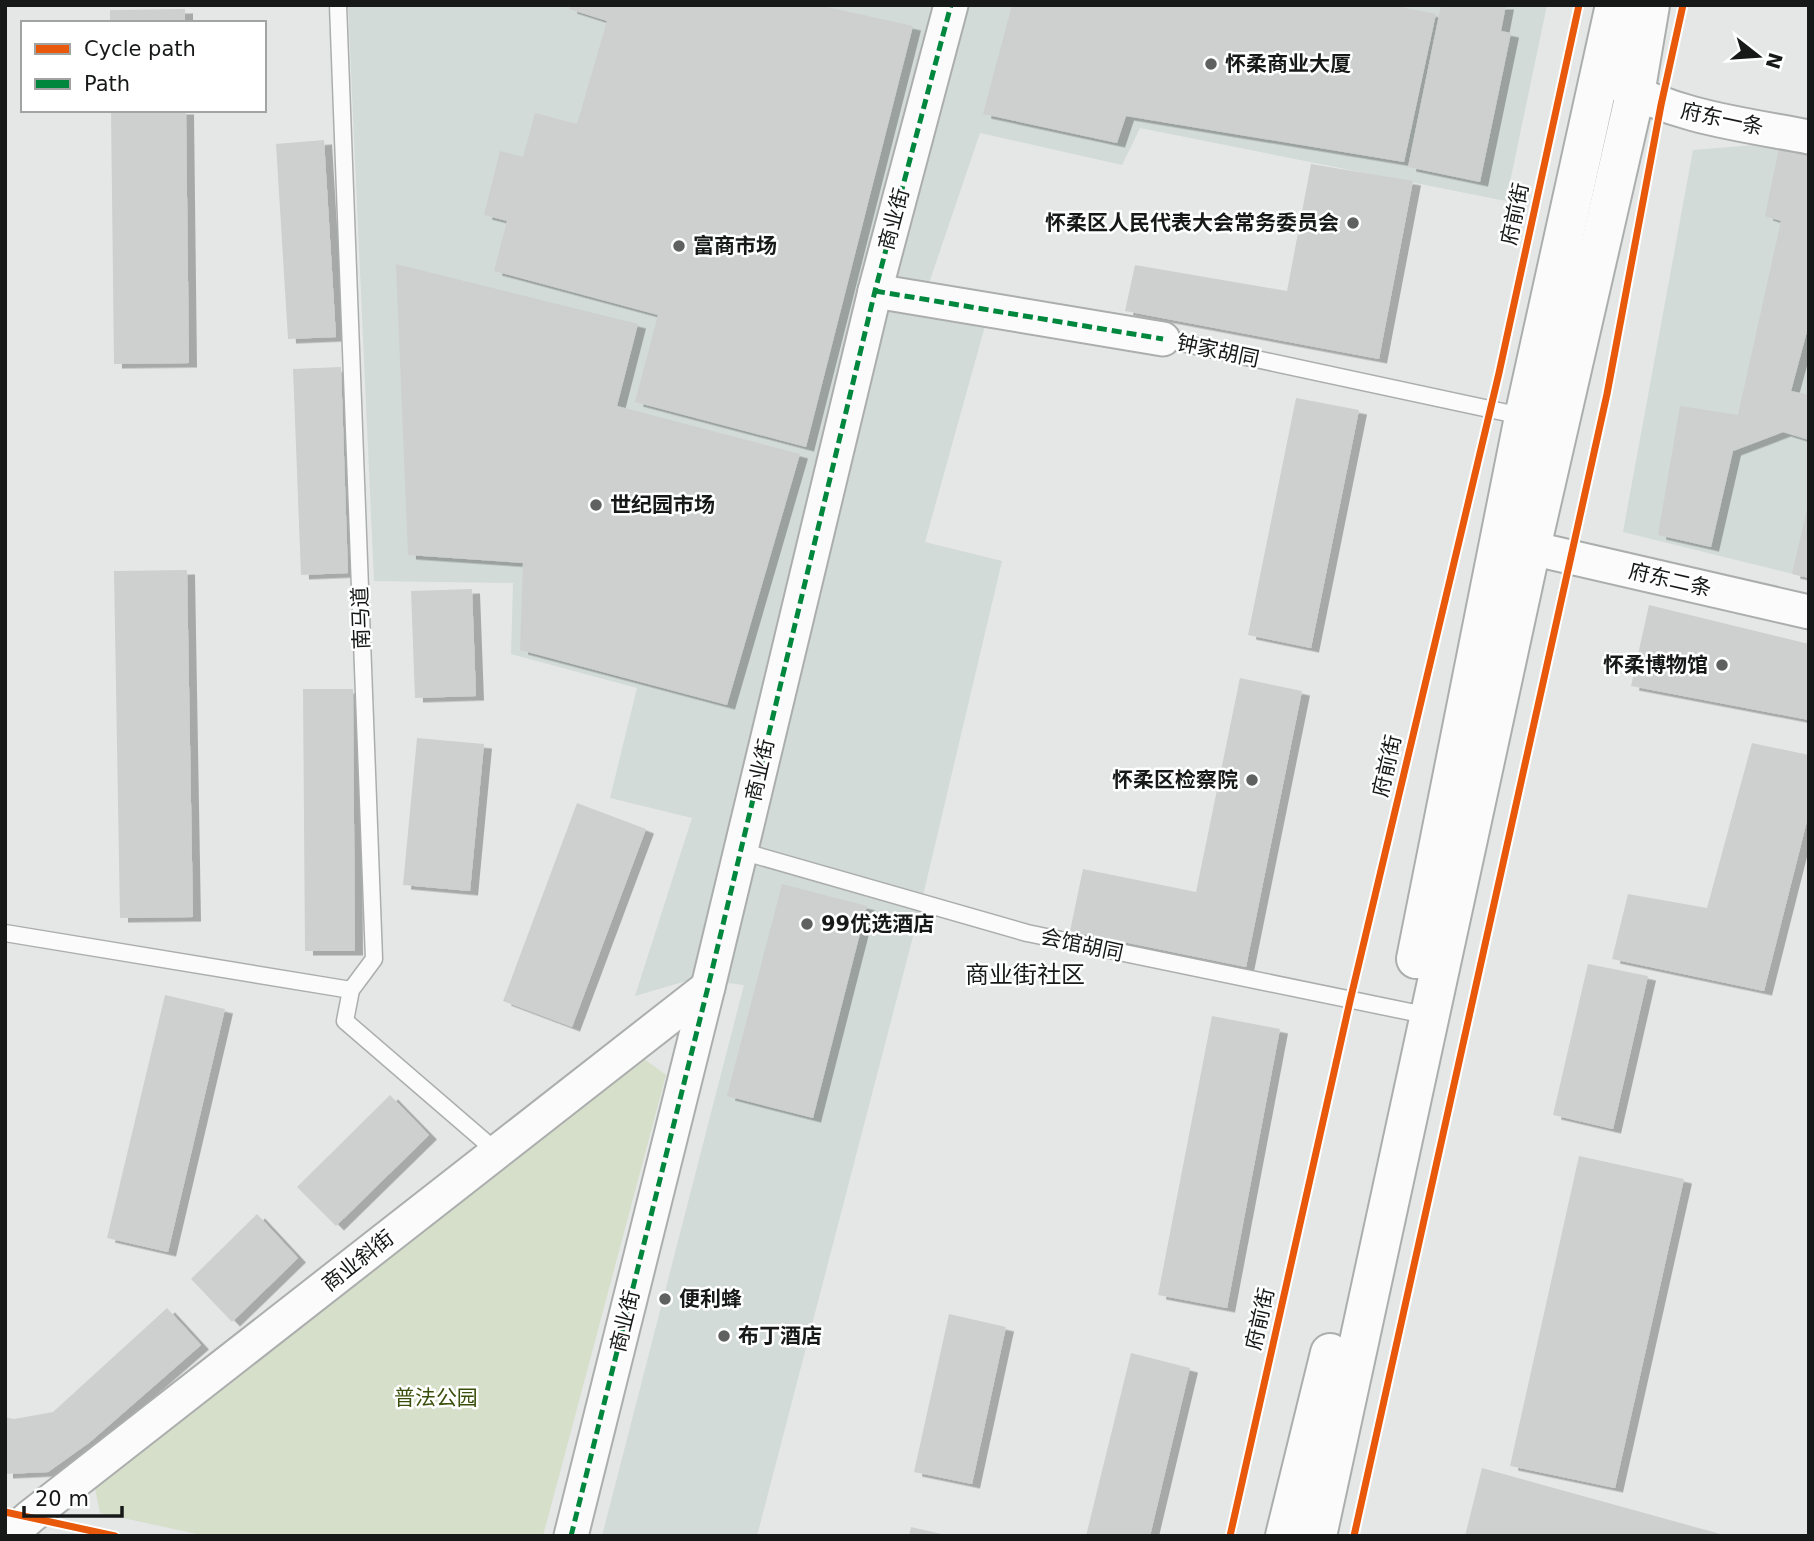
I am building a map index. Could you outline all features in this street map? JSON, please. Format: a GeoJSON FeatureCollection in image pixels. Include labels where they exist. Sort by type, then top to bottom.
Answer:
{"type":"FeatureCollection","features":[{"type":"Feature","properties":{"kind":"main road"},"geometry":{"type":"LineString","coordinates":[[1317,1536],[1417,1014],[1541,421],[1600,74],[1615,5]]}},
{"type":"Feature","properties":{"kind":"main road"},"geometry":{"type":"LineString","coordinates":[[1285,1536],[1531,548],[1541,421],[1635,94],[1650,5]]}},
{"type":"Feature","properties":{"kind":"street","name":"商业街"},"geometry":{"type":"LineString","coordinates":[[571,1536],[708,987],[875,291],[951,5]]}},
{"type":"Feature","properties":{"kind":"street","name":"府东一条"},"geometry":{"type":"LineString","coordinates":[[1600,74],[1661,105],[1708,119],[1809,137]]}},
{"type":"Feature","properties":{"kind":"street","name":"钟家胡同"},"geometry":{"type":"LineString","coordinates":[[875,291],[1163,339]]}},
{"type":"Feature","properties":{"kind":"street","name":"府东二条"},"geometry":{"type":"LineString","coordinates":[[1531,548],[1809,612]]}},
{"type":"Feature","properties":{"kind":"street","name":"商业斜街"},"geometry":{"type":"LineString","coordinates":[[9,1536],[708,987]]}},
{"type":"Feature","properties":{"kind":"lane","name":"南马道"},"geometry":{"type":"LineString","coordinates":[[338,5],[374,959],[351,990]]}},
{"type":"Feature","properties":{"kind":"lane","name":"钟家胡同"},"geometry":{"type":"LineString","coordinates":[[1163,339],[1541,421]]}},
{"type":"Feature","properties":{"kind":"lane","name":"会馆胡同"},"geometry":{"type":"LineString","coordinates":[[741,850],[1027,933],[1417,1014]]}},
{"type":"Feature","properties":{"kind":"lane"},"geometry":{"type":"LineString","coordinates":[[5,933],[351,990],[345,1021],[497,1152]]}},
{"type":"Feature","properties":{"kind":"shaded area"},"geometry":{"type":"Polygon","coordinates":[[[348,5],[1547,5],[1506,201],[1140,128],[1122,165],[980,133],[928,286],[993,297],[925,542],[1002,561],[917,921],[757,1536],[602,1536],[744,985],[693,979],[635,996],[692,818],[610,798],[637,688],[511,654],[513,583],[374,581],[348,5]]]}},
{"type":"Feature","properties":{"kind":"shaded area"},"geometry":{"type":"Polygon","coordinates":[[[1780,143],[1809,149],[1809,578],[1623,532],[1693,150],[1780,143]]]}},
{"type":"Feature","properties":{"kind":"green space","name":"普法公园"},"geometry":{"type":"Polygon","coordinates":[[[644,1059],[666,1075],[543,1536],[206,1536],[100,1513],[95,1488],[644,1059]]]}},
{"type":"Feature","properties":{"kind":"building","name":"富商市场"},"geometry":{"type":"Polygon","coordinates":[[[570,5],[818,5],[913,26],[806,447],[635,402],[658,315],[494,271],[507,221],[484,215],[500,151],[523,157],[535,113],[577,124],[607,21],[569,9],[570,5]]]}},
{"type":"Feature","properties":{"kind":"building","name":"怀柔商业大厦"},"geometry":{"type":"Polygon","coordinates":[[[1012,5],[1391,5],[1436,14],[1404,162],[1126,116],[1117,143],[983,114],[1012,5]]]}},
{"type":"Feature","properties":{"kind":"building"},"geometry":{"type":"Polygon","coordinates":[[[1441,5],[1506,5],[1501,31],[1511,33],[1480,182],[1408,167],[1441,5]]]}},
{"type":"Feature","properties":{"kind":"building"},"geometry":{"type":"Polygon","coordinates":[[[185,9],[185,21],[110,21],[110,10],[185,9]]]}},
{"type":"Feature","properties":{"kind":"building"},"geometry":{"type":"Polygon","coordinates":[[[111,112],[186,112],[189,363],[114,364],[111,112]]]}},
{"type":"Feature","properties":{"kind":"building"},"geometry":{"type":"Polygon","coordinates":[[[324,140],[336,337],[288,339],[276,144],[324,140]]]}},
{"type":"Feature","properties":{"kind":"building"},"geometry":{"type":"Polygon","coordinates":[[[1780,143],[1809,149],[1809,324],[1791,391],[1809,395],[1809,440],[1783,432],[1733,451],[1711,547],[1658,535],[1680,406],[1738,415],[1781,221],[1765,216],[1780,143]]]}},
{"type":"Feature","properties":{"kind":"building","name":"怀柔区人民代表大会常务委员会"},"geometry":{"type":"Polygon","coordinates":[[[1311,164],[1413,181],[1379,359],[1125,311],[1135,265],[1287,291],[1311,164]]]}},
{"type":"Feature","properties":{"kind":"building","name":"世纪园市场"},"geometry":{"type":"Polygon","coordinates":[[[396,264],[638,324],[617,406],[800,454],[727,705],[520,650],[523,563],[408,555],[396,264]]]}},
{"type":"Feature","properties":{"kind":"building"},"geometry":{"type":"Polygon","coordinates":[[[341,367],[348,573],[301,575],[293,369],[341,367]]]}},
{"type":"Feature","properties":{"kind":"building"},"geometry":{"type":"Polygon","coordinates":[[[1296,398],[1359,410],[1311,648],[1248,635],[1296,398]]]}},
{"type":"Feature","properties":{"kind":"building"},"geometry":{"type":"Polygon","coordinates":[[[1809,505],[1809,578],[1792,574],[1809,505]]]}},
{"type":"Feature","properties":{"kind":"building"},"geometry":{"type":"Polygon","coordinates":[[[187,570],[193,917],[120,918],[114,571],[187,570]]]}},
{"type":"Feature","properties":{"kind":"building"},"geometry":{"type":"Polygon","coordinates":[[[472,589],[476,696],[415,698],[411,591],[472,589]]]}},
{"type":"Feature","properties":{"kind":"building","name":"怀柔博物馆"},"geometry":{"type":"Polygon","coordinates":[[[1649,605],[1809,644],[1809,720],[1631,686],[1649,605]]]}},
{"type":"Feature","properties":{"kind":"building","name":"怀柔区检察院"},"geometry":{"type":"Polygon","coordinates":[[[1240,678],[1302,691],[1246,967],[1070,931],[1083,869],[1196,892],[1240,678]]]}},
{"type":"Feature","properties":{"kind":"building"},"geometry":{"type":"Polygon","coordinates":[[[303,689],[353,689],[355,951],[305,951],[303,689]]]}},
{"type":"Feature","properties":{"kind":"building"},"geometry":{"type":"Polygon","coordinates":[[[417,738],[484,744],[470,891],[403,885],[417,738]]]}},
{"type":"Feature","properties":{"kind":"building"},"geometry":{"type":"Polygon","coordinates":[[[1752,743],[1809,755],[1809,813],[1764,991],[1612,959],[1628,894],[1707,908],[1752,743]]]}},
{"type":"Feature","properties":{"kind":"building"},"geometry":{"type":"Polygon","coordinates":[[[577,803],[646,829],[572,1027],[503,1001],[577,803]]]}},
{"type":"Feature","properties":{"kind":"building"},"geometry":{"type":"Polygon","coordinates":[[[782,884],[867,906],[813,1118],[727,1096],[782,884]]]}},
{"type":"Feature","properties":{"kind":"building"},"geometry":{"type":"Polygon","coordinates":[[[1588,964],[1648,976],[1613,1129],[1553,1115],[1588,964]]]}},
{"type":"Feature","properties":{"kind":"building"},"geometry":{"type":"Polygon","coordinates":[[[165,995],[225,1009],[168,1252],[107,1238],[165,995]]]}},
{"type":"Feature","properties":{"kind":"building"},"geometry":{"type":"Polygon","coordinates":[[[1212,1016],[1280,1029],[1227,1308],[1158,1295],[1212,1016]]]}},
{"type":"Feature","properties":{"kind":"building"},"geometry":{"type":"Polygon","coordinates":[[[390,1095],[429,1135],[336,1226],[297,1187],[390,1095]]]}},
{"type":"Feature","properties":{"kind":"building"},"geometry":{"type":"Polygon","coordinates":[[[1579,1156],[1684,1179],[1615,1488],[1510,1466],[1579,1156]]]}},
{"type":"Feature","properties":{"kind":"building"},"geometry":{"type":"Polygon","coordinates":[[[257,1214],[298,1258],[232,1322],[191,1279],[257,1214]]]}},
{"type":"Feature","properties":{"kind":"building"},"geometry":{"type":"Polygon","coordinates":[[[167,1308],[201,1345],[90,1442],[48,1472],[5,1474],[5,1417],[14,1419],[53,1412],[167,1308]]]}},
{"type":"Feature","properties":{"kind":"building"},"geometry":{"type":"Polygon","coordinates":[[[949,1314],[1006,1327],[972,1484],[914,1472],[949,1314]]]}},
{"type":"Feature","properties":{"kind":"building"},"geometry":{"type":"Polygon","coordinates":[[[1131,1353],[1190,1368],[1150,1536],[1086,1536],[1131,1353]]]}},
{"type":"Feature","properties":{"kind":"building"},"geometry":{"type":"Polygon","coordinates":[[[1482,1468],[1724,1535],[1724,1536],[1465,1536],[1482,1468]]]}},
{"type":"Feature","properties":{"kind":"building"},"geometry":{"type":"Polygon","coordinates":[[[911,1527],[946,1535],[909,1536],[911,1527]]]}},
{"type":"Feature","properties":{"kind":"marked path"},"geometry":{"type":"LineString","coordinates":[[571,1536],[708,987],[875,291],[951,5]]}},
{"type":"Feature","properties":{"kind":"marked path"},"geometry":{"type":"LineString","coordinates":[[875,291],[1163,339]]}},
{"type":"Feature","properties":{"kind":"cycle path","name":"府前街"},"geometry":{"type":"LineString","coordinates":[[1230,1536],[1350,1001],[1499,373],[1579,5]]}},
{"type":"Feature","properties":{"kind":"cycle path"},"geometry":{"type":"LineString","coordinates":[[1354,1536],[1607,394],[1661,105],[1683,5]]}},
{"type":"Feature","properties":{"kind":"cycle path"},"geometry":{"type":"LineString","coordinates":[[5,1512],[115,1536]]}},
{"type":"Feature","properties":{"kind":"place","name":"怀柔商业大厦"},"geometry":{"type":"Point","coordinates":[1211,64]}},
{"type":"Feature","properties":{"kind":"place","name":"怀柔区人民代表大会常务委员会"},"geometry":{"type":"Point","coordinates":[1353,223]}},
{"type":"Feature","properties":{"kind":"place","name":"富商市场"},"geometry":{"type":"Point","coordinates":[679,246]}},
{"type":"Feature","properties":{"kind":"place","name":"世纪园市场"},"geometry":{"type":"Point","coordinates":[596,505]}},
{"type":"Feature","properties":{"kind":"place","name":"怀柔博物馆"},"geometry":{"type":"Point","coordinates":[1722,665]}},
{"type":"Feature","properties":{"kind":"place","name":"怀柔区检察院"},"geometry":{"type":"Point","coordinates":[1252,780]}},
{"type":"Feature","properties":{"kind":"place","name":"99优选酒店"},"geometry":{"type":"Point","coordinates":[807,924]}},
{"type":"Feature","properties":{"kind":"place","name":"便利蜂"},"geometry":{"type":"Point","coordinates":[665,1299]}},
{"type":"Feature","properties":{"kind":"place","name":"布丁酒店"},"geometry":{"type":"Point","coordinates":[724,1336]}},
{"type":"Feature","properties":{"kind":"district","name":"商业街社区"},"geometry":{"type":"Point","coordinates":[1025,975]}}]}
